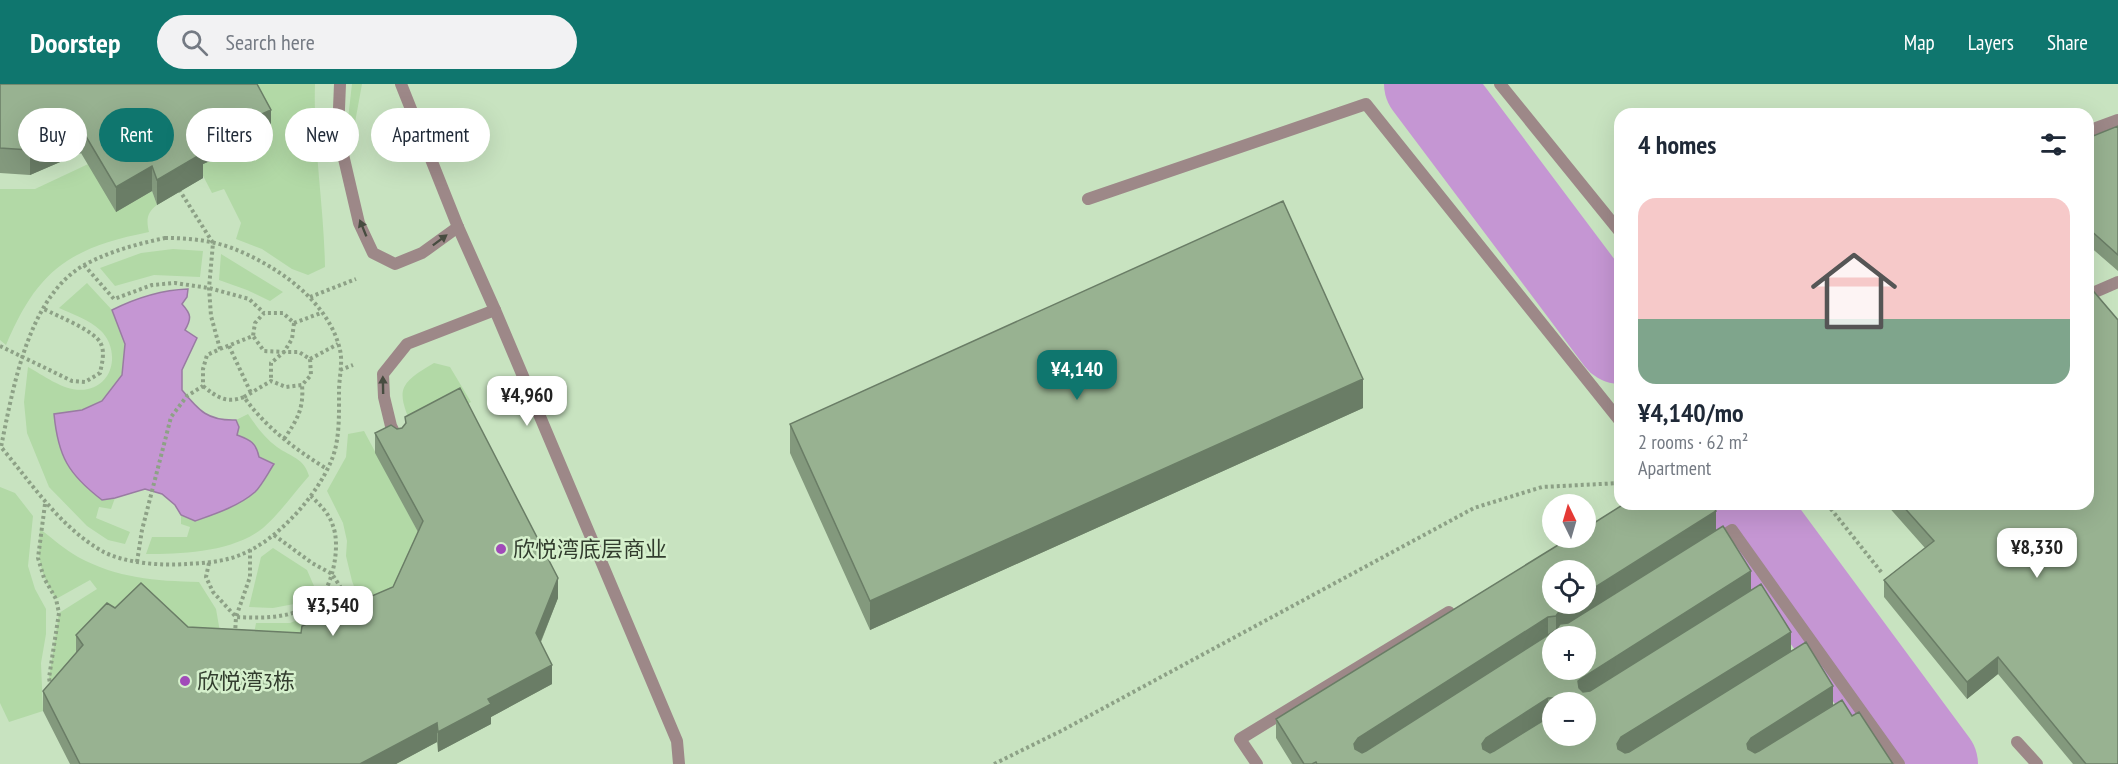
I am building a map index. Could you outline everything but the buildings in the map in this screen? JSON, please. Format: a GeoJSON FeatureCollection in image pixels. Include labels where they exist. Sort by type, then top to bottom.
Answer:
{"type":"FeatureCollection","features":[{"type":"Feature","properties":{"kind":"street"},"geometry":{"type":"LineString","coordinates":[[340,84],[338,133],[359,223],[373,253],[395,264],[422,253],[458,226]]}},
{"type":"Feature","properties":{"kind":"street"},"geometry":{"type":"LineString","coordinates":[[401,84],[458,226],[677,741],[679,764]]}},
{"type":"Feature","properties":{"kind":"street"},"geometry":{"type":"LineString","coordinates":[[1500,84],[1614,225]]}},
{"type":"Feature","properties":{"kind":"street"},"geometry":{"type":"LineString","coordinates":[[1088,199],[1366,104],[1614,414]]}},
{"type":"Feature","properties":{"kind":"street"},"geometry":{"type":"LineString","coordinates":[[2094,130],[2118,120]]}},
{"type":"Feature","properties":{"kind":"street"},"geometry":{"type":"LineString","coordinates":[[2094,292],[2118,282]]}},
{"type":"Feature","properties":{"kind":"street"},"geometry":{"type":"LineString","coordinates":[[398,441],[391,426],[384,397],[383,374],[407,344],[495,310]]}},
{"type":"Feature","properties":{"kind":"street"},"geometry":{"type":"LineString","coordinates":[[1702,549],[1732,530],[1767,590],[1849,705],[1899,764]]}},
{"type":"Feature","properties":{"kind":"street"},"geometry":{"type":"LineString","coordinates":[[1257,764],[1240,739],[1462,604]]}},
{"type":"Feature","properties":{"kind":"street"},"geometry":{"type":"LineString","coordinates":[[2017,742],[2037,764]]}},
{"type":"Feature","properties":{"kind":"path"},"geometry":{"type":"LineString","coordinates":[[180,191],[213,243],[209,288],[211,316],[220,349]]}},
{"type":"Feature","properties":{"kind":"path"},"geometry":{"type":"LineString","coordinates":[[165,237],[194,238],[213,243],[230,247],[262,262],[310,297],[329,322],[340,352],[339,417],[333,457],[319,486],[311,496],[274,535],[241,555],[209,563],[177,565],[137,562],[104,552],[72,531],[45,503],[1,448],[17,372],[30,333],[44,309],[60,285],[84,265],[126,247],[165,237]]}},
{"type":"Feature","properties":{"kind":"path"},"geometry":{"type":"LineString","coordinates":[[84,265],[114,299],[152,285],[176,283],[209,288],[249,299],[264,313],[283,313],[294,323]]}},
{"type":"Feature","properties":{"kind":"path"},"geometry":{"type":"LineString","coordinates":[[0,346],[72,381],[85,382],[100,373],[104,356],[101,342],[93,334],[44,309]]}},
{"type":"Feature","properties":{"kind":"path"},"geometry":{"type":"LineString","coordinates":[[264,313],[255,323],[253,336],[264,351],[299,352],[310,359]]}},
{"type":"Feature","properties":{"kind":"path"},"geometry":{"type":"LineString","coordinates":[[294,323],[321,313]]}},
{"type":"Feature","properties":{"kind":"path"},"geometry":{"type":"LineString","coordinates":[[272,381],[271,363],[284,352],[292,339],[294,323]]}},
{"type":"Feature","properties":{"kind":"path"},"geometry":{"type":"LineString","coordinates":[[253,336],[207,355],[203,369],[203,386],[216,397],[234,401],[272,381]]}},
{"type":"Feature","properties":{"kind":"path"},"geometry":{"type":"LineString","coordinates":[[310,359],[338,344]]}},
{"type":"Feature","properties":{"kind":"path"},"geometry":{"type":"LineString","coordinates":[[229,346],[251,393]]}},
{"type":"Feature","properties":{"kind":"path"},"geometry":{"type":"LineString","coordinates":[[272,381],[286,387],[302,385],[311,375],[310,359]]}},
{"type":"Feature","properties":{"kind":"path"},"geometry":{"type":"LineString","coordinates":[[284,439],[295,422],[303,402],[302,385]]}},
{"type":"Feature","properties":{"kind":"path"},"geometry":{"type":"LineString","coordinates":[[137,562],[142,530],[154,491],[171,417],[187,396],[203,386]]}},
{"type":"Feature","properties":{"kind":"path"},"geometry":{"type":"LineString","coordinates":[[244,397],[257,415],[284,439],[327,468]]}},
{"type":"Feature","properties":{"kind":"path"},"geometry":{"type":"LineString","coordinates":[[994,764],[1061,731],[1474,508],[1542,487],[1614,483]]}},
{"type":"Feature","properties":{"kind":"path"},"geometry":{"type":"LineString","coordinates":[[236,618],[283,616],[304,608],[323,595],[332,574],[336,554],[334,527],[324,508],[311,496]]}},
{"type":"Feature","properties":{"kind":"path"},"geometry":{"type":"LineString","coordinates":[[45,503],[38,558],[44,578],[56,599],[59,613],[49,678],[51,689]]}},
{"type":"Feature","properties":{"kind":"path"},"geometry":{"type":"LineString","coordinates":[[1832,510],[1882,573]]}},
{"type":"Feature","properties":{"kind":"path"},"geometry":{"type":"LineString","coordinates":[[274,535],[312,563],[332,574],[343,591],[351,612]]}},
{"type":"Feature","properties":{"kind":"path"},"geometry":{"type":"LineString","coordinates":[[234,639],[236,618],[250,577],[250,549]]}},
{"type":"Feature","properties":{"kind":"path"},"geometry":{"type":"LineString","coordinates":[[209,563],[206,577],[209,584],[213,592],[236,618]]}},
{"type":"Feature","properties":{"kind":"green space"},"geometry":{"type":"Polygon","coordinates":[[[252,84],[315,84],[315,108],[285,108],[285,162],[318,162],[325,267],[308,275],[292,269],[262,249],[236,239],[241,223],[224,189],[212,193],[198,166],[201,162],[273,162],[273,108],[236,108],[252,84]]]}},
{"type":"Feature","properties":{"kind":"green space"},"geometry":{"type":"Polygon","coordinates":[[[352,84],[362,84],[358,108],[349,108],[352,84]]]}},
{"type":"Feature","properties":{"kind":"green space"},"geometry":{"type":"Polygon","coordinates":[[[99,159],[99,162],[102,162],[117,211],[152,191],[157,205],[148,217],[149,232],[121,238],[77,255],[44,280],[18,319],[6,345],[0,340],[0,189],[35,189],[99,159]]]}},
{"type":"Feature","properties":{"kind":"green space"},"geometry":{"type":"Polygon","coordinates":[[[173,249],[203,251],[200,277],[154,275],[115,286],[100,268],[141,253],[173,249]]]}},
{"type":"Feature","properties":{"kind":"green space"},"geometry":{"type":"Polygon","coordinates":[[[221,254],[283,292],[270,301],[219,280],[221,254]]]}},
{"type":"Feature","properties":{"kind":"green space"},"geometry":{"type":"Polygon","coordinates":[[[87,283],[112,310],[125,344],[122,375],[102,401],[82,410],[55,414],[102,500],[115,498],[111,509],[99,507],[96,518],[130,532],[125,544],[108,540],[87,526],[49,487],[27,433],[24,402],[28,367],[64,387],[80,390],[97,385],[109,372],[112,355],[106,337],[91,323],[59,308],[87,283]]]}},
{"type":"Feature","properties":{"kind":"green space"},"geometry":{"type":"Polygon","coordinates":[[[434,363],[450,367],[471,402],[414,432],[405,408],[403,391],[412,378],[434,363]]]}},
{"type":"Feature","properties":{"kind":"green space"},"geometry":{"type":"Polygon","coordinates":[[[248,414],[261,432],[277,447],[304,465],[309,476],[269,522],[251,536],[223,547],[207,550],[146,554],[152,537],[187,537],[190,527],[181,524],[181,515],[195,521],[234,505],[257,489],[273,464],[259,457],[236,435],[239,427],[236,420],[248,414]]]}},
{"type":"Feature","properties":{"kind":"green space"},"geometry":{"type":"Polygon","coordinates":[[[364,431],[423,541],[401,589],[366,618],[352,581],[346,556],[347,541],[343,523],[327,491],[346,457],[348,434],[364,431]]]}},
{"type":"Feature","properties":{"kind":"green space"},"geometry":{"type":"Polygon","coordinates":[[[0,487],[15,493],[33,516],[28,566],[35,589],[46,609],[46,634],[41,663],[43,711],[9,722],[0,703],[0,487]]]}},
{"type":"Feature","properties":{"kind":"green space"},"geometry":{"type":"Polygon","coordinates":[[[40,529],[78,557],[107,570],[167,581],[199,582],[216,609],[223,649],[61,692],[49,678],[59,613],[97,589],[90,580],[56,599],[41,565],[40,529]]]}},
{"type":"Feature","properties":{"kind":"green space"},"geometry":{"type":"Polygon","coordinates":[[[273,548],[307,570],[314,586],[294,604],[273,608],[249,607],[261,557],[273,548]]]}},
{"type":"Feature","properties":{"kind":"green space"},"geometry":{"type":"Polygon","coordinates":[[[330,607],[339,630],[251,650],[256,623],[290,623],[330,607]]]}},
{"type":"Feature","properties":{"kind":"shaded area"},"geometry":{"type":"Polygon","coordinates":[[[188,289],[187,297],[182,304],[190,316],[185,330],[197,338],[182,370],[182,390],[205,413],[218,419],[236,420],[239,427],[237,435],[252,442],[259,457],[274,464],[260,486],[249,497],[195,521],[181,515],[175,505],[162,494],[145,489],[102,500],[90,491],[73,472],[62,453],[54,414],[82,410],[102,401],[122,375],[125,344],[112,310],[149,295],[188,289]]]}},
{"type":"Feature","properties":{"kind":"waterway"},"geometry":{"type":"LineString","coordinates":[[1428,84],[1614,332]]}},
{"type":"Feature","properties":{"kind":"waterway"},"geometry":{"type":"LineString","coordinates":[[1746,510],[1934,764]]}},
{"type":"Feature","properties":{"kind":"place","name":"欣悦湾底层商业"},"geometry":{"type":"Point","coordinates":[501,549]}},
{"type":"Feature","properties":{"kind":"place","name":"欣悦湾3栋"},"geometry":{"type":"Point","coordinates":[185,681]}}]}
